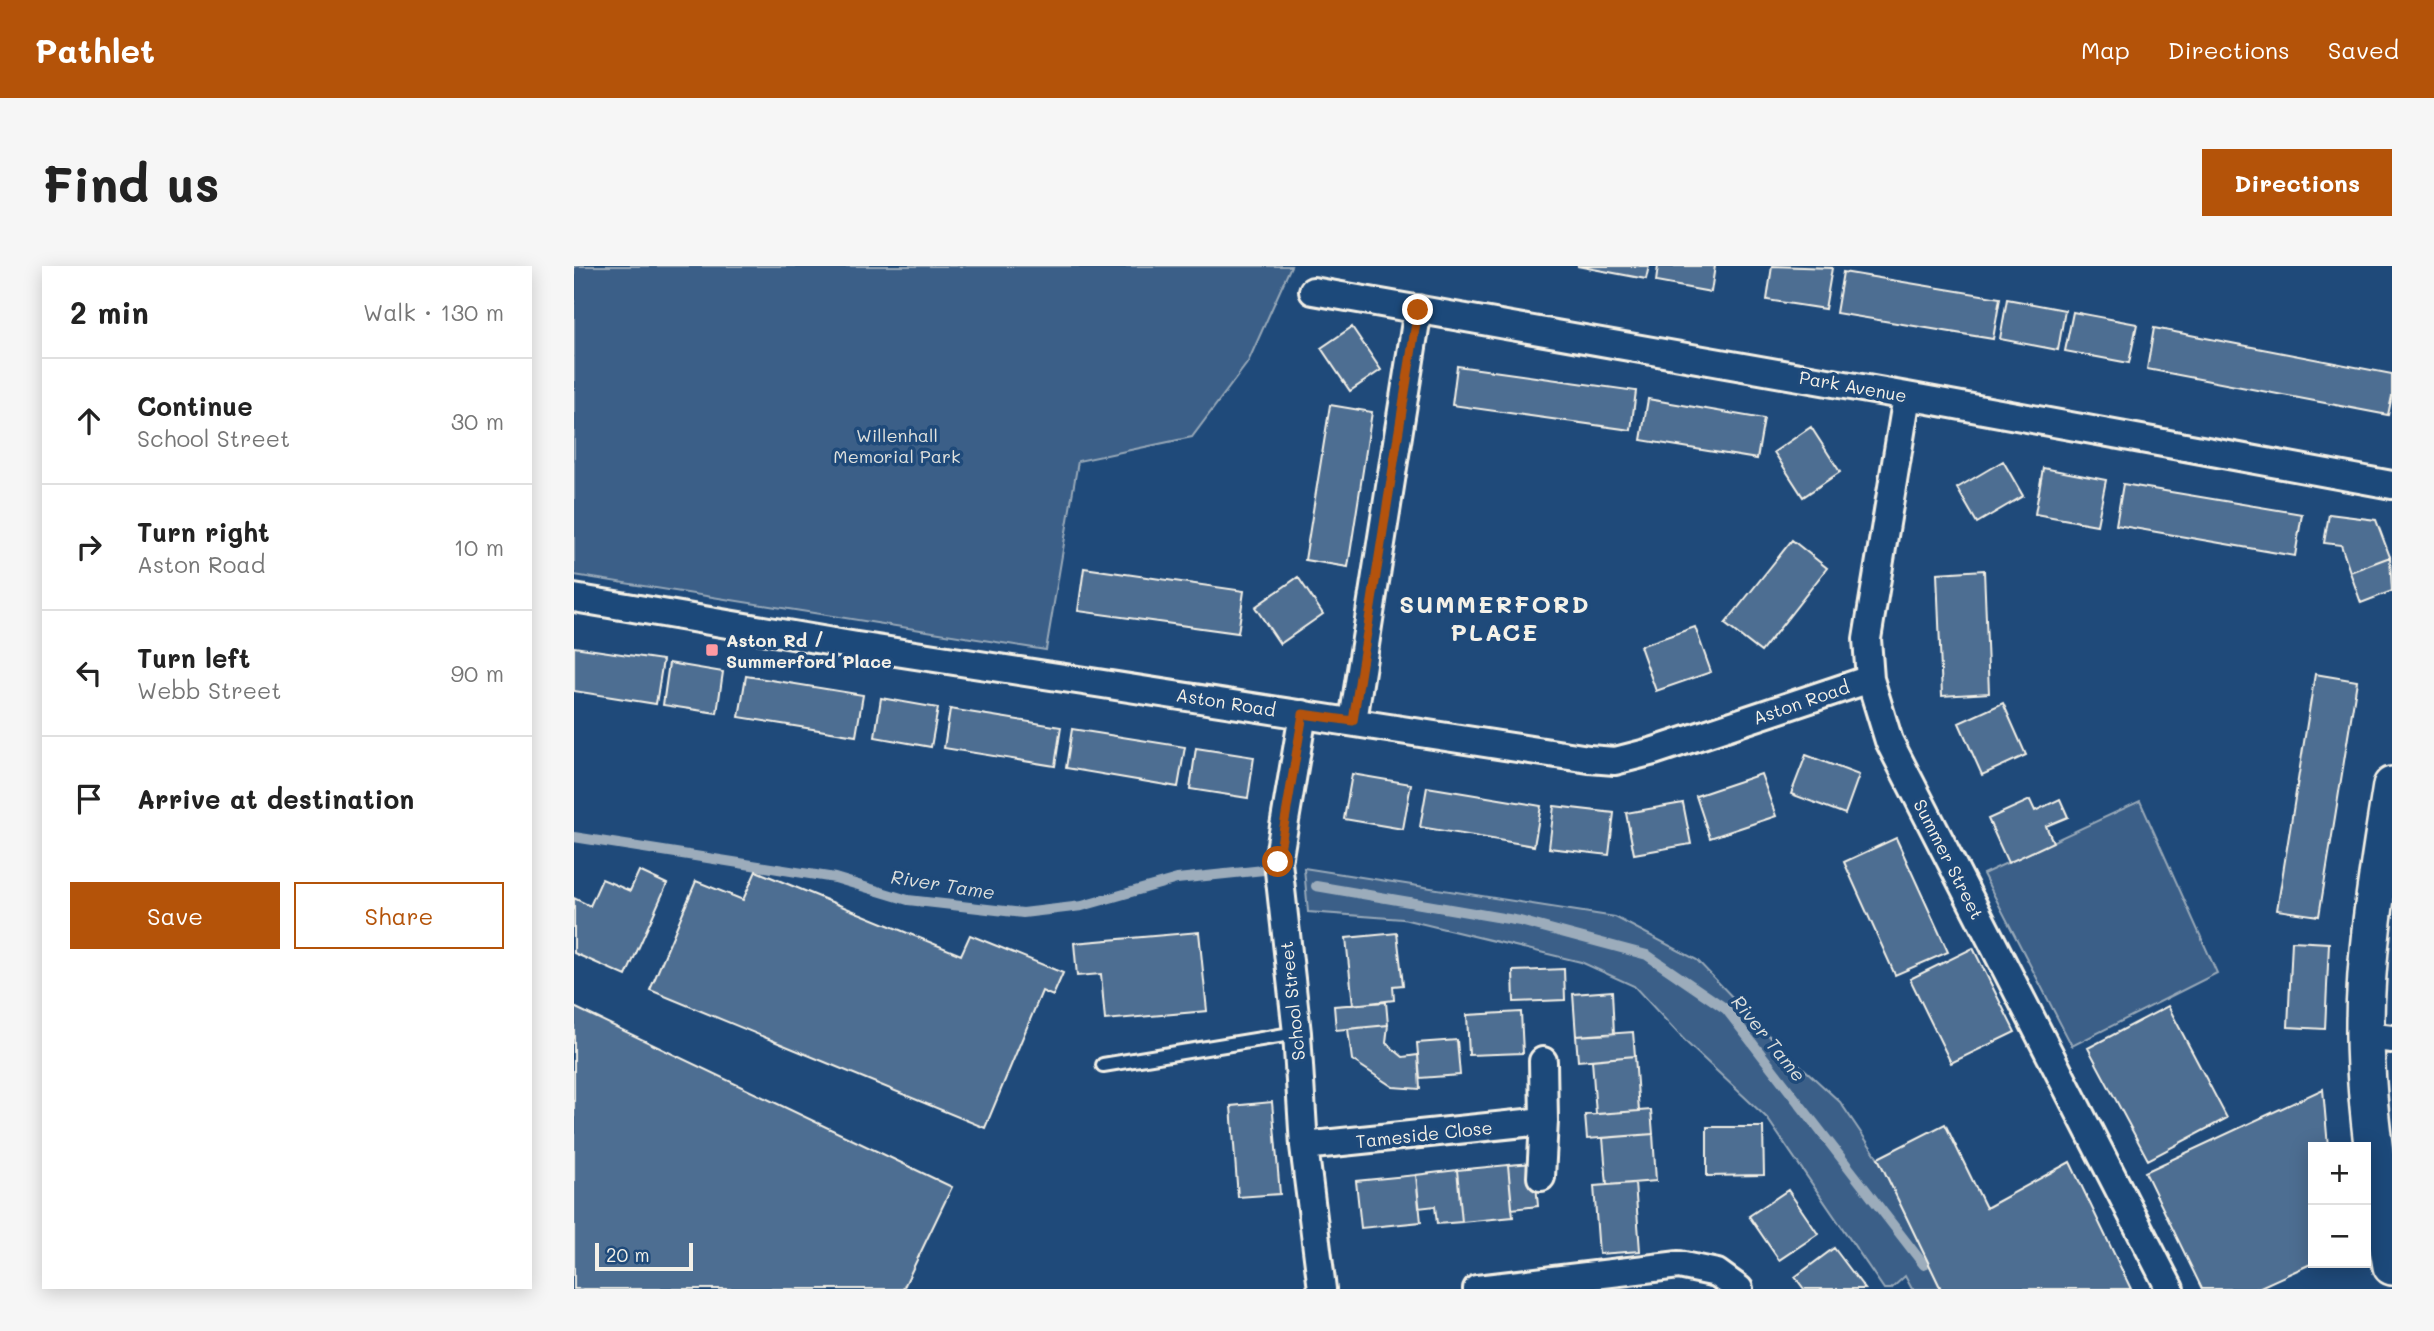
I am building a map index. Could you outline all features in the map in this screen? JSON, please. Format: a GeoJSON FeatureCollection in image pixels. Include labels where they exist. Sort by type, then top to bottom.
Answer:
{"type":"FeatureCollection","features":[{"type":"Feature","properties":{"kind":"main road"},"geometry":{"type":"LineString","coordinates":[[2392,786],[2370,948],[2379,1038],[2375,1160],[2392,1266]]}},
{"type":"Feature","properties":{"kind":"street","name":"Park Avenue"},"geometry":{"type":"LineString","coordinates":[[1313,291],[2392,485]]}},
{"type":"Feature","properties":{"kind":"street"},"geometry":{"type":"LineString","coordinates":[[1353,721],[1418,310]]}},
{"type":"Feature","properties":{"kind":"street","name":"Summer Street"},"geometry":{"type":"LineString","coordinates":[[1907,396],[1867,639],[1870,679],[1889,741],[2170,1289]]}},
{"type":"Feature","properties":{"kind":"street","name":"Aston Road"},"geometry":{"type":"LineString","coordinates":[[574,598],[857,646],[1615,761],[1667,747],[1870,679]]}},
{"type":"Feature","properties":{"kind":"street","name":"School Street"},"geometry":{"type":"LineString","coordinates":[[1303,714],[1278,862],[1297,1033],[1304,1146],[1322,1289]]}},
{"type":"Feature","properties":{"kind":"street"},"geometry":{"type":"LineString","coordinates":[[1541,1177],[1543,1061]]}},
{"type":"Feature","properties":{"kind":"street","name":"Tameside Close"},"geometry":{"type":"LineString","coordinates":[[1304,1146],[1544,1121]]}},
{"type":"Feature","properties":{"kind":"street"},"geometry":{"type":"LineString","coordinates":[[1478,1289],[1679,1265],[1717,1273],[1739,1289]]}},
{"type":"Feature","properties":{"kind":"lane"},"geometry":{"type":"LineString","coordinates":[[1103,1065],[1297,1033]]}},
{"type":"Feature","properties":{"kind":"green space","name":"Willenhall Memorial Park"},"geometry":{"type":"Polygon","coordinates":[[[574,266],[1291,266],[1248,362],[1192,437],[1078,461],[1046,650],[574,575],[574,266]]]}},
{"type":"Feature","properties":{"kind":"green space"},"geometry":{"type":"Polygon","coordinates":[[[2140,801],[2217,973],[2072,1046],[1983,874],[2140,801]]]}},
{"type":"Feature","properties":{"kind":"green space"},"geometry":{"type":"Polygon","coordinates":[[[1304,868],[1615,917],[1697,960],[1777,1044],[1840,1102],[1878,1158],[1941,1289],[1912,1289],[1905,1276],[1891,1289],[1884,1289],[1767,1118],[1687,1043],[1634,986],[1581,962],[1403,919],[1308,912],[1304,868]]]}},
{"type":"Feature","properties":{"kind":"building"},"geometry":{"type":"Polygon","coordinates":[[[1577,266],[1649,266],[1646,279],[1577,266]]]}},
{"type":"Feature","properties":{"kind":"building"},"geometry":{"type":"Polygon","coordinates":[[[1658,266],[1715,266],[1711,292],[1656,282],[1658,266]]]}},
{"type":"Feature","properties":{"kind":"building"},"geometry":{"type":"Polygon","coordinates":[[[1772,266],[1832,268],[1825,309],[1767,300],[1772,266]]]}},
{"type":"Feature","properties":{"kind":"building"},"geometry":{"type":"Polygon","coordinates":[[[1843,272],[2000,298],[1993,339],[1836,313],[1843,272]]]}},
{"type":"Feature","properties":{"kind":"building"},"geometry":{"type":"Polygon","coordinates":[[[2007,299],[2065,310],[2058,350],[2000,339],[2007,299]]]}},
{"type":"Feature","properties":{"kind":"building"},"geometry":{"type":"Polygon","coordinates":[[[2073,312],[2137,324],[2129,363],[2065,351],[2073,312]]]}},
{"type":"Feature","properties":{"kind":"building"},"geometry":{"type":"Polygon","coordinates":[[[1352,327],[1381,370],[1350,391],[1321,348],[1352,327]]]}},
{"type":"Feature","properties":{"kind":"building"},"geometry":{"type":"Polygon","coordinates":[[[2154,328],[2392,374],[2392,396],[2388,415],[2147,369],[2154,328]]]}},
{"type":"Feature","properties":{"kind":"building"},"geometry":{"type":"Polygon","coordinates":[[[1457,366],[1636,391],[1631,430],[1452,405],[1457,366]]]}},
{"type":"Feature","properties":{"kind":"building"},"geometry":{"type":"Polygon","coordinates":[[[1648,399],[1764,419],[1757,459],[1641,440],[1648,399]]]}},
{"type":"Feature","properties":{"kind":"building"},"geometry":{"type":"Polygon","coordinates":[[[1330,405],[1372,412],[1348,567],[1305,560],[1330,405]]]}},
{"type":"Feature","properties":{"kind":"building"},"geometry":{"type":"Polygon","coordinates":[[[1811,427],[1840,472],[1803,497],[1774,452],[1811,427]]]}},
{"type":"Feature","properties":{"kind":"building"},"geometry":{"type":"Polygon","coordinates":[[[2003,461],[2023,496],[1977,523],[1957,488],[2003,461]]]}},
{"type":"Feature","properties":{"kind":"building"},"geometry":{"type":"Polygon","coordinates":[[[2043,468],[2106,480],[2097,525],[2035,514],[2043,468]]]}},
{"type":"Feature","properties":{"kind":"building"},"geometry":{"type":"Polygon","coordinates":[[[2123,484],[2302,514],[2295,556],[2116,525],[2123,484]]]}},
{"type":"Feature","properties":{"kind":"building"},"geometry":{"type":"Polygon","coordinates":[[[2329,514],[2376,520],[2390,557],[2350,572],[2341,545],[2324,543],[2329,514]]]}},
{"type":"Feature","properties":{"kind":"building"},"geometry":{"type":"Polygon","coordinates":[[[1792,540],[1827,568],[1761,652],[1725,624],[1792,540]]]}},
{"type":"Feature","properties":{"kind":"building"},"geometry":{"type":"Polygon","coordinates":[[[2390,557],[2392,591],[2361,603],[2350,572],[2390,557]]]}},
{"type":"Feature","properties":{"kind":"building"},"geometry":{"type":"Polygon","coordinates":[[[1084,568],[1244,591],[1238,633],[1078,611],[1084,568]]]}},
{"type":"Feature","properties":{"kind":"building"},"geometry":{"type":"Polygon","coordinates":[[[1984,570],[1989,693],[1942,696],[1937,573],[1984,570]]]}},
{"type":"Feature","properties":{"kind":"building"},"geometry":{"type":"Polygon","coordinates":[[[1298,577],[1323,614],[1280,644],[1255,607],[1298,577]]]}},
{"type":"Feature","properties":{"kind":"building"},"geometry":{"type":"Polygon","coordinates":[[[1695,627],[1711,672],[1656,691],[1640,646],[1695,627]]]}},
{"type":"Feature","properties":{"kind":"building"},"geometry":{"type":"Polygon","coordinates":[[[574,647],[663,660],[656,704],[574,691],[574,647]]]}},
{"type":"Feature","properties":{"kind":"building"},"geometry":{"type":"Polygon","coordinates":[[[669,663],[723,672],[717,713],[663,705],[669,663]]]}},
{"type":"Feature","properties":{"kind":"building"},"geometry":{"type":"Polygon","coordinates":[[[2315,674],[2357,681],[2319,916],[2277,910],[2315,674]]]}},
{"type":"Feature","properties":{"kind":"building"},"geometry":{"type":"Polygon","coordinates":[[[746,676],[863,695],[856,736],[739,717],[746,676]]]}},
{"type":"Feature","properties":{"kind":"building"},"geometry":{"type":"Polygon","coordinates":[[[881,698],[938,708],[931,747],[875,737],[881,698]]]}},
{"type":"Feature","properties":{"kind":"building"},"geometry":{"type":"Polygon","coordinates":[[[2003,703],[2026,755],[1982,775],[1959,723],[2003,703]]]}},
{"type":"Feature","properties":{"kind":"building"},"geometry":{"type":"Polygon","coordinates":[[[950,709],[1061,727],[1055,766],[944,748],[950,709]]]}},
{"type":"Feature","properties":{"kind":"building"},"geometry":{"type":"Polygon","coordinates":[[[1072,729],[1185,747],[1178,787],[1066,768],[1072,729]]]}},
{"type":"Feature","properties":{"kind":"building"},"geometry":{"type":"Polygon","coordinates":[[[1196,748],[1254,757],[1248,798],[1190,789],[1196,748]]]}},
{"type":"Feature","properties":{"kind":"building"},"geometry":{"type":"Polygon","coordinates":[[[1806,755],[1859,775],[1845,814],[1791,794],[1806,755]]]}},
{"type":"Feature","properties":{"kind":"building"},"geometry":{"type":"Polygon","coordinates":[[[1352,774],[1411,784],[1403,829],[1344,819],[1352,774]]]}},
{"type":"Feature","properties":{"kind":"building"},"geometry":{"type":"Polygon","coordinates":[[[1761,774],[1776,816],[1710,838],[1696,796],[1761,774]]]}},
{"type":"Feature","properties":{"kind":"building"},"geometry":{"type":"Polygon","coordinates":[[[1427,787],[1541,806],[1534,846],[1420,827],[1427,787]]]}},
{"type":"Feature","properties":{"kind":"building"},"geometry":{"type":"Polygon","coordinates":[[[2060,799],[2068,817],[2046,826],[2053,842],[2008,863],[1988,819],[2030,800],[2035,811],[2060,799]]]}},
{"type":"Feature","properties":{"kind":"building"},"geometry":{"type":"Polygon","coordinates":[[[1683,803],[1691,844],[1634,854],[1626,813],[1683,803]]]}},
{"type":"Feature","properties":{"kind":"building"},"geometry":{"type":"Polygon","coordinates":[[[1554,806],[1614,813],[1609,855],[1549,848],[1554,806]]]}},
{"type":"Feature","properties":{"kind":"building"},"geometry":{"type":"Polygon","coordinates":[[[1896,838],[1948,952],[1895,975],[1844,862],[1896,838]]]}},
{"type":"Feature","properties":{"kind":"building"},"geometry":{"type":"Polygon","coordinates":[[[639,871],[667,884],[626,976],[574,953],[574,898],[590,906],[602,879],[630,891],[639,871]]]}},
{"type":"Feature","properties":{"kind":"building"},"geometry":{"type":"Polygon","coordinates":[[[756,871],[961,955],[970,935],[1063,973],[1053,996],[1042,991],[985,1128],[650,990],[696,881],[743,900],[756,871]]]}},
{"type":"Feature","properties":{"kind":"building"},"geometry":{"type":"Polygon","coordinates":[[[1199,932],[1207,1011],[1105,1020],[1101,974],[1077,976],[1074,943],[1199,932]]]}},
{"type":"Feature","properties":{"kind":"building"},"geometry":{"type":"Polygon","coordinates":[[[1397,933],[1403,985],[1393,986],[1394,1000],[1353,1005],[1346,938],[1397,933]]]}},
{"type":"Feature","properties":{"kind":"building"},"geometry":{"type":"Polygon","coordinates":[[[2292,941],[2329,943],[2325,1029],[2288,1027],[2292,941]]]}},
{"type":"Feature","properties":{"kind":"building"},"geometry":{"type":"Polygon","coordinates":[[[1973,948],[2015,1032],[1951,1063],[1910,979],[1973,948]]]}},
{"type":"Feature","properties":{"kind":"building"},"geometry":{"type":"Polygon","coordinates":[[[1564,969],[1565,1000],[1514,1002],[1513,971],[1564,969]]]}},
{"type":"Feature","properties":{"kind":"building"},"geometry":{"type":"Polygon","coordinates":[[[1612,991],[1614,1034],[1576,1036],[1573,994],[1612,991]]]}},
{"type":"Feature","properties":{"kind":"building"},"geometry":{"type":"Polygon","coordinates":[[[1386,1002],[1388,1025],[1336,1030],[1334,1006],[1386,1002]]]}},
{"type":"Feature","properties":{"kind":"building"},"geometry":{"type":"Polygon","coordinates":[[[2168,1006],[2227,1118],[2148,1160],[2088,1048],[2168,1006]]]}},
{"type":"Feature","properties":{"kind":"building"},"geometry":{"type":"Polygon","coordinates":[[[574,1007],[952,1187],[903,1289],[574,1289],[574,1007]]]}},
{"type":"Feature","properties":{"kind":"building"},"geometry":{"type":"Polygon","coordinates":[[[1521,1012],[1523,1053],[1469,1055],[1467,1015],[1521,1012]]]}},
{"type":"Feature","properties":{"kind":"building"},"geometry":{"type":"Polygon","coordinates":[[[1388,1025],[1386,1043],[1403,1057],[1418,1055],[1420,1089],[1393,1087],[1352,1060],[1348,1029],[1388,1025]]]}},
{"type":"Feature","properties":{"kind":"building"},"geometry":{"type":"Polygon","coordinates":[[[1633,1032],[1635,1056],[1578,1061],[1576,1036],[1633,1032]]]}},
{"type":"Feature","properties":{"kind":"building"},"geometry":{"type":"Polygon","coordinates":[[[1457,1040],[1460,1075],[1420,1078],[1417,1043],[1457,1040]]]}},
{"type":"Feature","properties":{"kind":"building"},"geometry":{"type":"Polygon","coordinates":[[[1635,1056],[1639,1111],[1596,1114],[1592,1060],[1635,1056]]]}},
{"type":"Feature","properties":{"kind":"building"},"geometry":{"type":"Polygon","coordinates":[[[2323,1089],[2328,1142],[2308,1142],[2308,1265],[2256,1289],[2202,1289],[2145,1172],[2323,1089]]]}},
{"type":"Feature","properties":{"kind":"building"},"geometry":{"type":"Polygon","coordinates":[[[1272,1102],[1280,1194],[1238,1197],[1231,1106],[1272,1102]]]}},
{"type":"Feature","properties":{"kind":"building"},"geometry":{"type":"Polygon","coordinates":[[[1651,1110],[1653,1134],[1587,1139],[1585,1115],[1651,1110]]]}},
{"type":"Feature","properties":{"kind":"building"},"geometry":{"type":"Polygon","coordinates":[[[1945,1124],[1986,1208],[2070,1162],[2131,1289],[1941,1289],[1878,1158],[1945,1124]]]}},
{"type":"Feature","properties":{"kind":"building"},"geometry":{"type":"Polygon","coordinates":[[[1707,1127],[1763,1127],[1764,1175],[1707,1176],[1707,1127]]]}},
{"type":"Feature","properties":{"kind":"building"},"geometry":{"type":"Polygon","coordinates":[[[1653,1134],[1656,1181],[1607,1185],[1603,1138],[1653,1134]]]}},
{"type":"Feature","properties":{"kind":"building"},"geometry":{"type":"Polygon","coordinates":[[[1534,1163],[1538,1206],[1512,1209],[1508,1165],[1534,1163]]]}},
{"type":"Feature","properties":{"kind":"building"},"geometry":{"type":"Polygon","coordinates":[[[1508,1165],[1513,1217],[1462,1222],[1457,1170],[1508,1165]]]}},
{"type":"Feature","properties":{"kind":"building"},"geometry":{"type":"Polygon","coordinates":[[[1457,1170],[1462,1222],[1437,1224],[1435,1206],[1419,1208],[1416,1175],[1457,1170]]]}},
{"type":"Feature","properties":{"kind":"building"},"geometry":{"type":"Polygon","coordinates":[[[1416,1175],[1421,1222],[1361,1228],[1356,1181],[1416,1175]]]}},
{"type":"Feature","properties":{"kind":"building"},"geometry":{"type":"Polygon","coordinates":[[[1635,1183],[1640,1251],[1599,1254],[1594,1186],[1635,1183]]]}},
{"type":"Feature","properties":{"kind":"building"},"geometry":{"type":"Polygon","coordinates":[[[1788,1190],[1818,1234],[1779,1260],[1749,1216],[1788,1190]]]}},
{"type":"Feature","properties":{"kind":"building"},"geometry":{"type":"Polygon","coordinates":[[[1834,1248],[1865,1289],[1804,1289],[1795,1277],[1834,1248]]]}},
{"type":"Feature","properties":{"kind":"waterway","name":"River Tame"},"geometry":{"type":"LineString","coordinates":[[574,837],[835,878],[908,900],[1023,913],[1082,906],[1177,879],[1264,870]]}},
{"type":"Feature","properties":{"kind":"waterway","name":"River Tame"},"geometry":{"type":"LineString","coordinates":[[1316,886],[1520,921],[1647,955],[1726,1009],[1924,1265]]}},
{"type":"Feature","properties":{"kind":"place","name":"Aston Rd / Summerford Place"},"geometry":{"type":"Point","coordinates":[712,650]}},
{"type":"Feature","properties":{"kind":"district","name":"SUMMERFORD PLACE"},"geometry":{"type":"Point","coordinates":[1495,617]}},
{"type":"Feature","properties":{"kind":"route"},"geometry":{"type":"LineString","coordinates":[[1278,862],[1303,714],[1353,721],[1418,310]]}}]}
